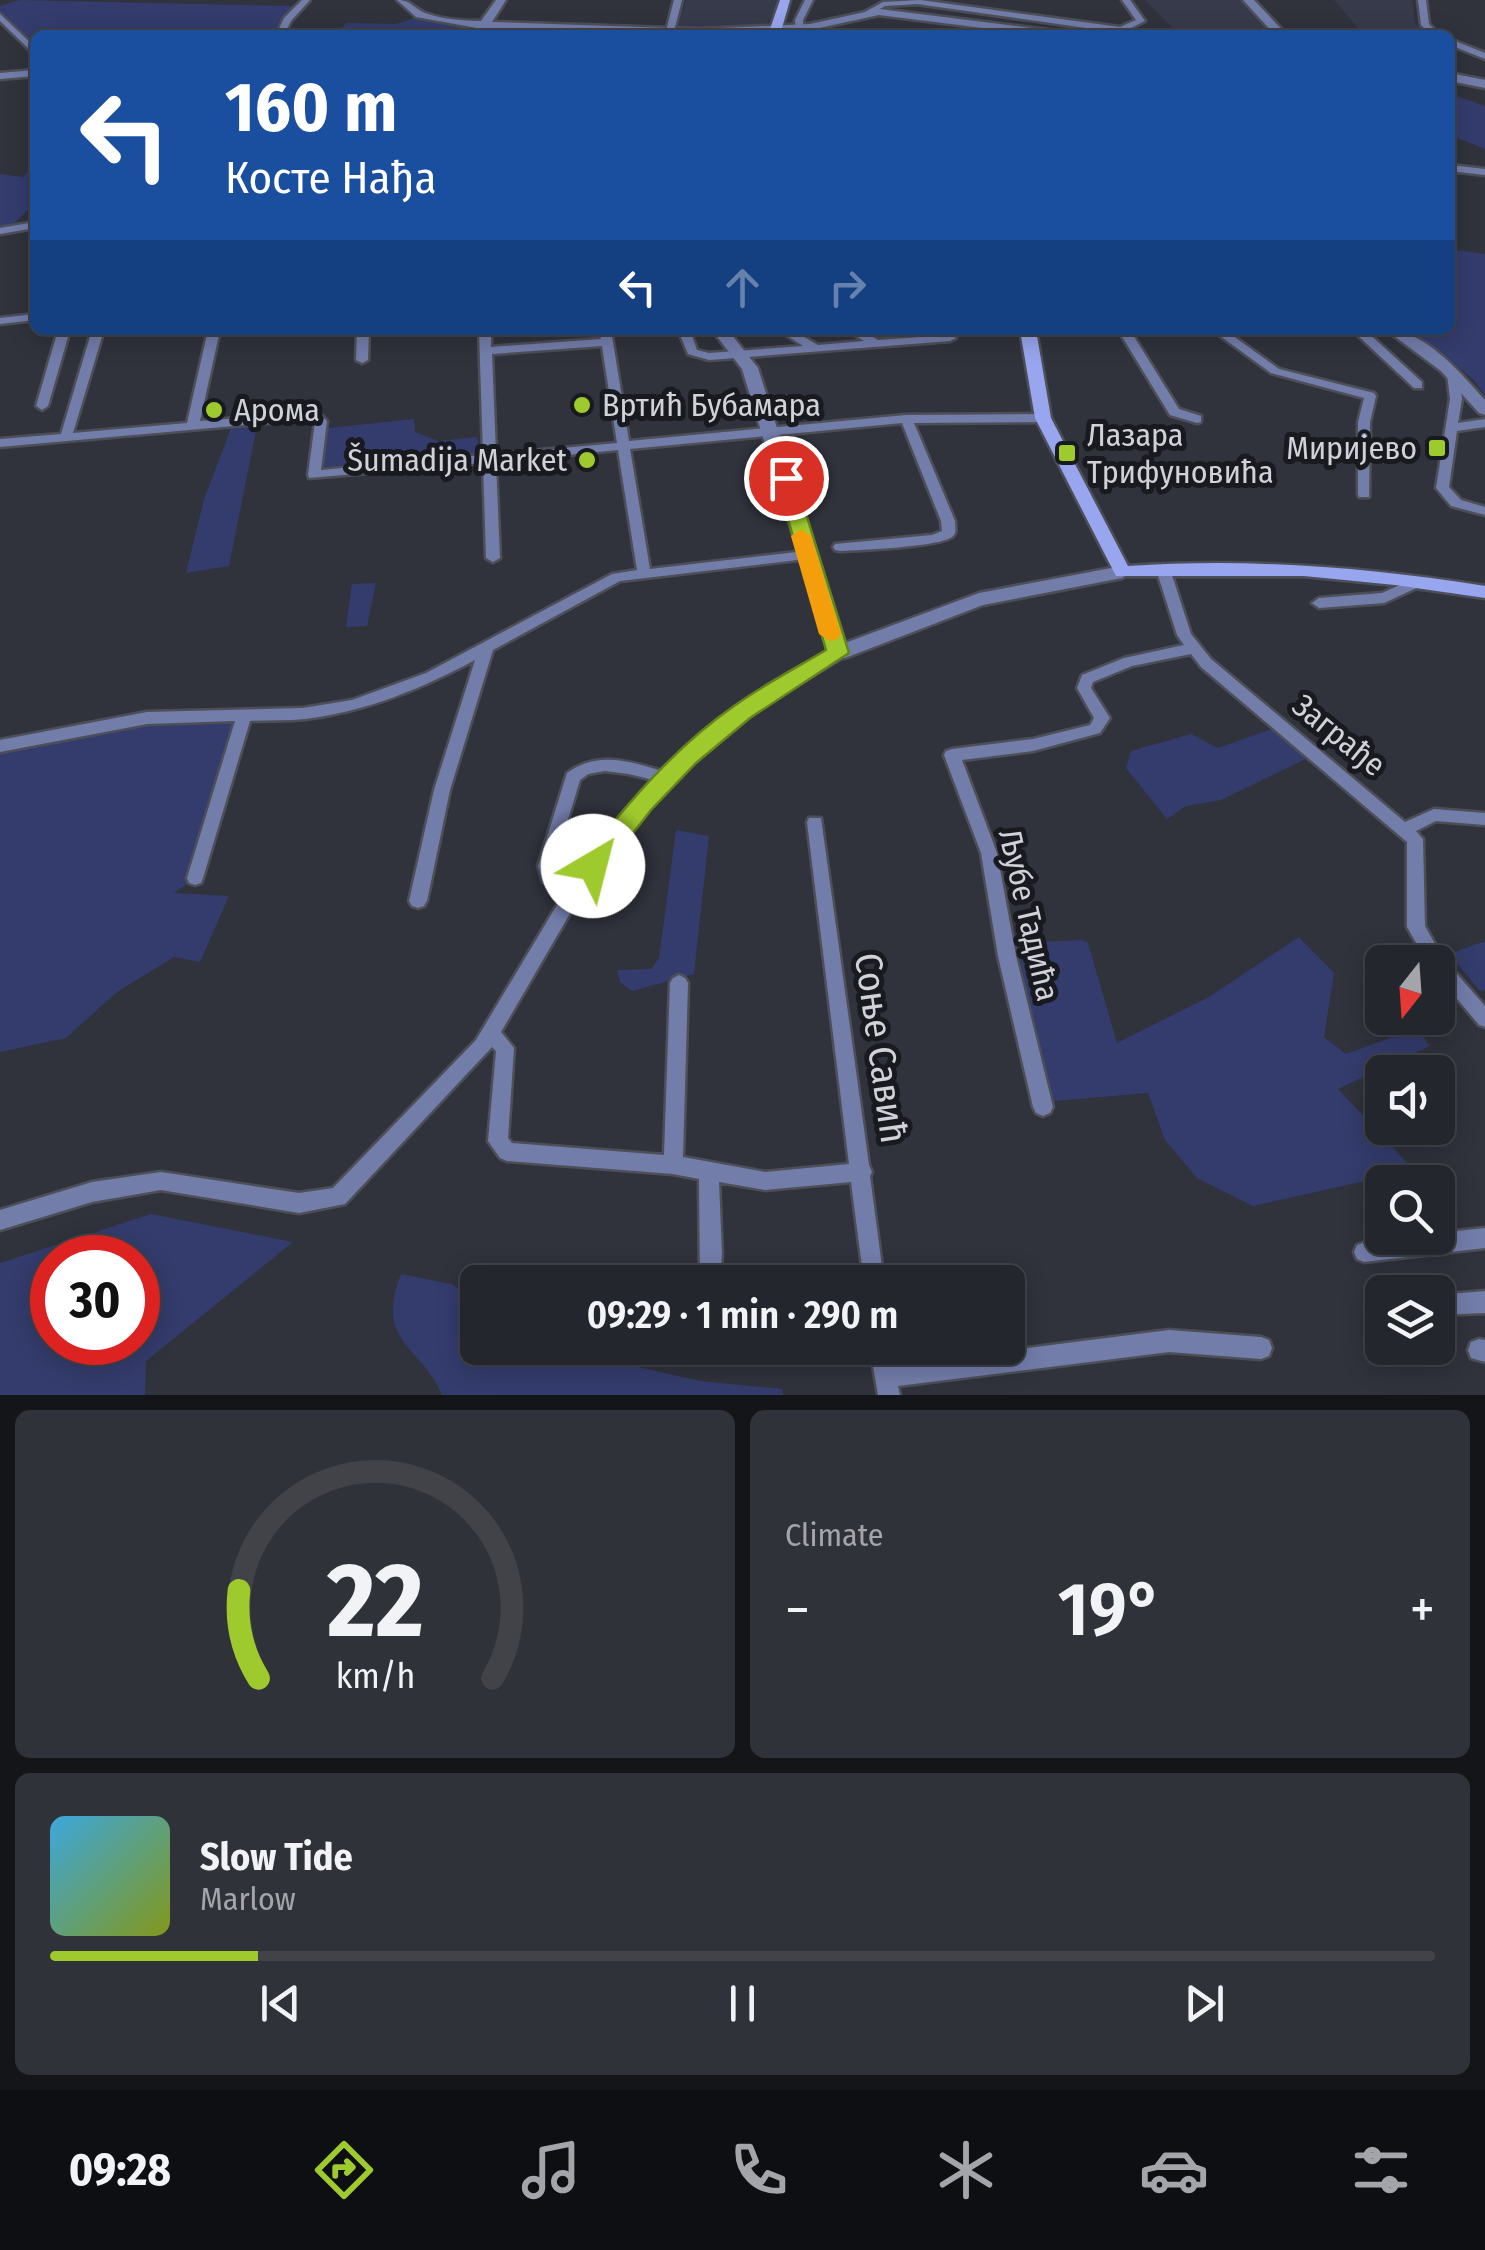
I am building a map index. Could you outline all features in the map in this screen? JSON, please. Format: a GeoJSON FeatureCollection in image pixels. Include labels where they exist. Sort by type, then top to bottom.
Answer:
{"type":"FeatureCollection","features":[{"type":"Feature","properties":{"kind":"main road"},"geometry":{"type":"LineString","coordinates":[[775,30],[785,0]]}},
{"type":"Feature","properties":{"kind":"main road"},"geometry":{"type":"LineString","coordinates":[[1029,335],[1044,418],[1122,572],[1162,568],[1284,568],[1485,592]]}},
{"type":"Feature","properties":{"kind":"street"},"geometry":{"type":"LineString","coordinates":[[283,30],[306,0]]}},
{"type":"Feature","properties":{"kind":"street"},"geometry":{"type":"LineString","coordinates":[[402,0],[412,12],[481,30],[501,0]]}},
{"type":"Feature","properties":{"kind":"street"},"geometry":{"type":"LineString","coordinates":[[670,30],[678,0]]}},
{"type":"Feature","properties":{"kind":"street"},"geometry":{"type":"LineString","coordinates":[[800,30],[810,0]]}},
{"type":"Feature","properties":{"kind":"street"},"geometry":{"type":"LineString","coordinates":[[868,13],[878,5],[917,2],[1121,30],[1140,20],[1126,0]]}},
{"type":"Feature","properties":{"kind":"street"},"geometry":{"type":"LineString","coordinates":[[1248,0],[1276,30]]}},
{"type":"Feature","properties":{"kind":"street"},"geometry":{"type":"LineString","coordinates":[[1422,0],[1425,25],[1430,30]]}},
{"type":"Feature","properties":{"kind":"street"},"geometry":{"type":"LineString","coordinates":[[804,30],[868,13],[1019,30]]}},
{"type":"Feature","properties":{"kind":"street"},"geometry":{"type":"LineString","coordinates":[[0,16],[30,47]]}},
{"type":"Feature","properties":{"kind":"street"},"geometry":{"type":"LineString","coordinates":[[1455,44],[1485,56]]}},
{"type":"Feature","properties":{"kind":"street"},"geometry":{"type":"LineString","coordinates":[[0,76],[30,73]]}},
{"type":"Feature","properties":{"kind":"street"},"geometry":{"type":"LineString","coordinates":[[1455,78],[1485,84]]}},
{"type":"Feature","properties":{"kind":"street"},"geometry":{"type":"LineString","coordinates":[[1455,169],[1485,172]]}},
{"type":"Feature","properties":{"kind":"street"},"geometry":{"type":"LineString","coordinates":[[0,232],[30,227]]}},
{"type":"Feature","properties":{"kind":"street"},"geometry":{"type":"LineString","coordinates":[[0,320],[30,317]]}},
{"type":"Feature","properties":{"kind":"street"},"geometry":{"type":"LineString","coordinates":[[42,406],[63,335]]}},
{"type":"Feature","properties":{"kind":"street"},"geometry":{"type":"LineString","coordinates":[[66,437],[97,335]]}},
{"type":"Feature","properties":{"kind":"street"},"geometry":{"type":"LineString","coordinates":[[194,425],[213,335]]}},
{"type":"Feature","properties":{"kind":"street"},"geometry":{"type":"LineString","coordinates":[[362,360],[364,335]]}},
{"type":"Feature","properties":{"kind":"street"},"geometry":{"type":"LineString","coordinates":[[484,335],[493,558]]}},
{"type":"Feature","properties":{"kind":"street"},"geometry":{"type":"LineString","coordinates":[[686,335],[692,352],[698,356],[745,357],[884,340],[950,338]]}},
{"type":"Feature","properties":{"kind":"street"},"geometry":{"type":"LineString","coordinates":[[725,335],[745,357],[773,432],[806,555],[838,653]]}},
{"type":"Feature","properties":{"kind":"street"},"geometry":{"type":"LineString","coordinates":[[792,335],[818,350]]}},
{"type":"Feature","properties":{"kind":"street"},"geometry":{"type":"LineString","coordinates":[[1127,335],[1174,412],[1197,419]]}},
{"type":"Feature","properties":{"kind":"street"},"geometry":{"type":"LineString","coordinates":[[1225,335],[1275,370],[1362,392],[1370,398],[1364,422],[1364,494]]}},
{"type":"Feature","properties":{"kind":"street"},"geometry":{"type":"LineString","coordinates":[[1363,335],[1418,386]]}},
{"type":"Feature","properties":{"kind":"street"},"geometry":{"type":"LineString","coordinates":[[1401,335],[1453,374],[1485,410]]}},
{"type":"Feature","properties":{"kind":"street"},"geometry":{"type":"LineString","coordinates":[[486,351],[606,336],[644,572]]}},
{"type":"Feature","properties":{"kind":"street"},"geometry":{"type":"LineString","coordinates":[[1453,374],[1456,398],[1446,454],[1444,495],[1478,510]]}},
{"type":"Feature","properties":{"kind":"street"},"geometry":{"type":"LineString","coordinates":[[0,443],[317,416],[320,421],[314,475],[906,419],[1044,418]]}},
{"type":"Feature","properties":{"kind":"street"},"geometry":{"type":"LineString","coordinates":[[840,547],[934,539],[948,532],[906,419]]}},
{"type":"Feature","properties":{"kind":"street"},"geometry":{"type":"LineString","coordinates":[[1451,428],[1485,423]]}},
{"type":"Feature","properties":{"kind":"street"},"geometry":{"type":"LineString","coordinates":[[0,746],[148,718],[324,712],[386,696],[486,650],[605,582],[644,572],[806,555]]}},
{"type":"Feature","properties":{"kind":"street","name":"Заграђе"},"geometry":{"type":"LineString","coordinates":[[1162,568],[1178,622],[1192,648],[1222,678],[1406,828]]}},
{"type":"Feature","properties":{"kind":"street"},"geometry":{"type":"LineString","coordinates":[[0,1220],[92,1192],[161,1181],[299,1203],[338,1197],[492,1035],[573,893],[664,778],[742,712],[838,653],[980,599],[1122,572]]}},
{"type":"Feature","properties":{"kind":"street"},"geometry":{"type":"LineString","coordinates":[[1319,602],[1384,598],[1418,582]]}},
{"type":"Feature","properties":{"kind":"street","name":"Љубе Тадића"},"geometry":{"type":"LineString","coordinates":[[1043,1107],[1007,956],[989,853],[952,756],[1033,745],[1095,729],[1102,718],[1084,688],[1087,679],[1129,662],[1192,648]]}},
{"type":"Feature","properties":{"kind":"street"},"geometry":{"type":"LineString","coordinates":[[418,901],[442,790],[486,650]]}},
{"type":"Feature","properties":{"kind":"street"},"geometry":{"type":"LineString","coordinates":[[195,878],[244,716]]}},
{"type":"Feature","properties":{"kind":"street"},"geometry":{"type":"LineString","coordinates":[[573,893],[549,877],[546,866],[572,777],[583,768],[604,764],[664,778]]}},
{"type":"Feature","properties":{"kind":"street"},"geometry":{"type":"LineString","coordinates":[[1426,945],[1416,928],[1418,857],[1415,839],[1406,828],[1434,815],[1485,819]]}},
{"type":"Feature","properties":{"kind":"street","name":"Соње Савић"},"geometry":{"type":"LineString","coordinates":[[815,822],[872,1265]]}},
{"type":"Feature","properties":{"kind":"street"},"geometry":{"type":"LineString","coordinates":[[673,1164],[679,982]]}},
{"type":"Feature","properties":{"kind":"street"},"geometry":{"type":"LineString","coordinates":[[1455,984],[1485,1019]]}},
{"type":"Feature","properties":{"kind":"street"},"geometry":{"type":"LineString","coordinates":[[492,1035],[505,1048],[498,1141],[507,1152],[673,1164],[776,1181],[862,1172]]}},
{"type":"Feature","properties":{"kind":"street"},"geometry":{"type":"LineString","coordinates":[[710,1173],[707,1190],[715,1250],[713,1265]]}},
{"type":"Feature","properties":{"kind":"street"},"geometry":{"type":"LineString","coordinates":[[1364,1252],[1485,1238]]}},
{"type":"Feature","properties":{"kind":"street"},"geometry":{"type":"LineString","coordinates":[[1455,1304],[1485,1302]]}},
{"type":"Feature","properties":{"kind":"street"},"geometry":{"type":"LineString","coordinates":[[887,1386],[1169,1341],[1261,1348]]}},
{"type":"Feature","properties":{"kind":"shaded area"},"geometry":{"type":"Polygon","coordinates":[[[19,0],[293,6],[278,30],[30,30],[30,42],[0,15],[0,6],[19,0]]]}},
{"type":"Feature","properties":{"kind":"shaded area"},"geometry":{"type":"Polygon","coordinates":[[[686,0],[780,0],[766,26],[677,28],[686,0]]]}},
{"type":"Feature","properties":{"kind":"shaded area"},"geometry":{"type":"Polygon","coordinates":[[[1145,0],[1241,0],[1268,30],[1175,30],[1145,0]]]}},
{"type":"Feature","properties":{"kind":"shaded area"},"geometry":{"type":"Polygon","coordinates":[[[1334,0],[1412,0],[1415,23],[1424,30],[1360,30],[1334,0]]]}},
{"type":"Feature","properties":{"kind":"shaded area"},"geometry":{"type":"Polygon","coordinates":[[[415,18],[468,27],[341,30],[346,23],[396,24],[415,18]]]}},
{"type":"Feature","properties":{"kind":"shaded area"},"geometry":{"type":"Polygon","coordinates":[[[1455,96],[1485,106],[1485,149],[1455,137],[1455,96]]]}},
{"type":"Feature","properties":{"kind":"shaded area"},"geometry":{"type":"Polygon","coordinates":[[[30,169],[30,207],[13,225],[0,227],[0,174],[23,177],[30,169]]]}},
{"type":"Feature","properties":{"kind":"shaded area"},"geometry":{"type":"Polygon","coordinates":[[[1455,250],[1485,254],[1485,395],[1471,377],[1414,335],[1455,335],[1455,250]]]}},
{"type":"Feature","properties":{"kind":"shaded area"},"geometry":{"type":"Polygon","coordinates":[[[414,419],[415,432],[438,441],[477,437],[481,454],[323,467],[328,428],[414,419]]]}},
{"type":"Feature","properties":{"kind":"shaded area"},"geometry":{"type":"Polygon","coordinates":[[[257,426],[229,566],[186,573],[204,499],[231,428],[257,426]]]}},
{"type":"Feature","properties":{"kind":"shaded area"},"geometry":{"type":"Polygon","coordinates":[[[376,583],[367,626],[346,627],[352,584],[376,583]]]}},
{"type":"Feature","properties":{"kind":"shaded area"},"geometry":{"type":"Polygon","coordinates":[[[244,716],[195,878],[174,893],[229,896],[200,962],[174,957],[117,992],[66,1038],[0,1052],[0,746],[131,721],[244,716]]]}},
{"type":"Feature","properties":{"kind":"shaded area"},"geometry":{"type":"Polygon","coordinates":[[[1280,726],[1316,754],[1221,800],[1186,806],[1167,819],[1126,768],[1131,751],[1191,734],[1218,748],[1280,726]]]}},
{"type":"Feature","properties":{"kind":"shaded area"},"geometry":{"type":"Polygon","coordinates":[[[676,830],[709,836],[694,974],[632,991],[620,982],[617,970],[651,969],[659,958],[676,830]]]}},
{"type":"Feature","properties":{"kind":"shaded area"},"geometry":{"type":"Polygon","coordinates":[[[1299,937],[1334,973],[1324,1037],[1346,1054],[1398,1035],[1422,1035],[1430,1046],[1411,1055],[1365,1055],[1365,1076],[1338,1089],[1365,1118],[1365,1145],[1391,1145],[1409,1165],[1365,1165],[1365,1181],[1253,1206],[1197,1178],[1165,1140],[1148,1093],[1054,1101],[1038,1050],[1017,943],[1088,943],[1117,1043],[1209,997],[1299,937]]]}},
{"type":"Feature","properties":{"kind":"shaded area"},"geometry":{"type":"Polygon","coordinates":[[[1485,941],[1485,990],[1480,991],[1455,961],[1455,952],[1485,941]]]}},
{"type":"Feature","properties":{"kind":"shaded area"},"geometry":{"type":"Polygon","coordinates":[[[151,1214],[293,1242],[160,1350],[160,1235],[86,1235],[151,1214]]]}},
{"type":"Feature","properties":{"kind":"shaded area"},"geometry":{"type":"Polygon","coordinates":[[[30,1253],[30,1365],[146,1365],[145,1395],[0,1395],[0,1263],[30,1253]]]}},
{"type":"Feature","properties":{"kind":"shaded area"},"geometry":{"type":"Polygon","coordinates":[[[401,1274],[451,1284],[460,1290],[460,1365],[629,1365],[700,1381],[782,1389],[783,1395],[442,1395],[397,1330],[394,1297],[401,1274]]]}},
{"type":"Feature","properties":{"kind":"slow traffic"},"geometry":{"type":"LineString","coordinates":[[801,536],[830,634]]}},
{"type":"Feature","properties":{"kind":"place","name":"Вртић Бубамара"},"geometry":{"type":"Point","coordinates":[582,405]}},
{"type":"Feature","properties":{"kind":"place","name":"Арома"},"geometry":{"type":"Point","coordinates":[214,410]}},
{"type":"Feature","properties":{"kind":"place","name":"Миријево"},"geometry":{"type":"Point","coordinates":[1437,448]}},
{"type":"Feature","properties":{"kind":"place","name":"Лазара Трифуновића"},"geometry":{"type":"Point","coordinates":[1067,453]}},
{"type":"Feature","properties":{"kind":"place","name":"Šumadija Market"},"geometry":{"type":"Point","coordinates":[587,460]}},
{"type":"Feature","properties":{"kind":"route"},"geometry":{"type":"LineString","coordinates":[[593,866],[642,803],[687,757],[742,712],[838,653],[822,610],[786,478]]}}]}
